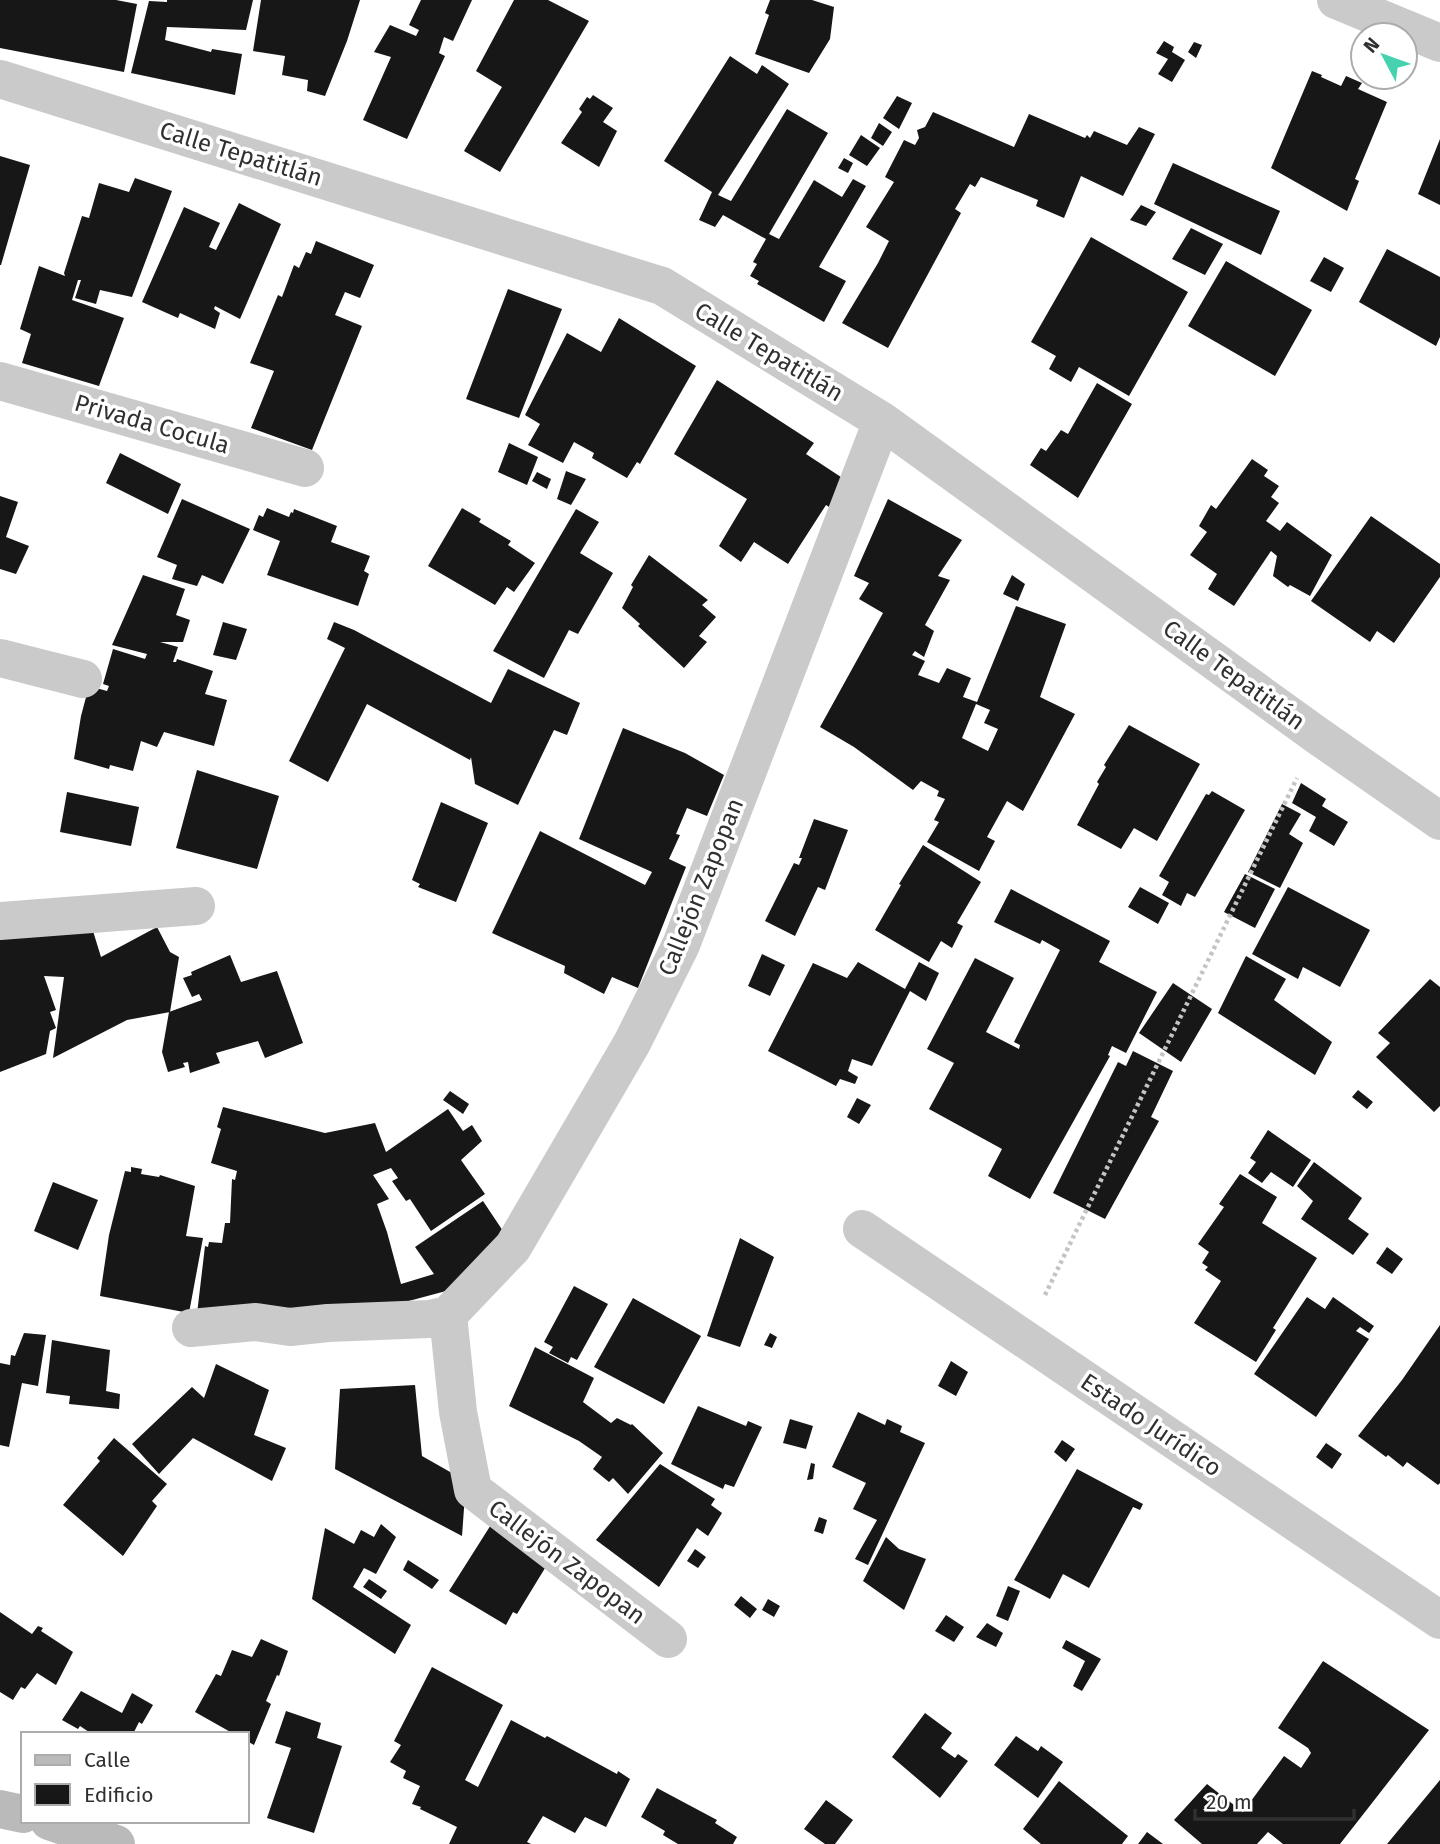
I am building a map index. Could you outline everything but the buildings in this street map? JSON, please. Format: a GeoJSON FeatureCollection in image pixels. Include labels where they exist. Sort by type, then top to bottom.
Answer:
{"type":"FeatureCollection","features":[{"type":"Feature","properties":{"kind":"street"},"geometry":{"type":"LineString","coordinates":[[1336,0],[1440,43]]}},
{"type":"Feature","properties":{"kind":"street","name":"Calle Tepatitlán"},"geometry":{"type":"LineString","coordinates":[[0,79],[662,286],[882,421],[1440,821]]}},
{"type":"Feature","properties":{"kind":"street","name":"Privada Cocula"},"geometry":{"type":"LineString","coordinates":[[0,381],[305,468]]}},
{"type":"Feature","properties":{"kind":"street","name":"Callejón Zapopan"},"geometry":{"type":"LineString","coordinates":[[668,1639],[473,1490],[458,1412],[448,1315],[513,1247],[632,1043],[681,945],[882,421]]}},
{"type":"Feature","properties":{"kind":"street"},"geometry":{"type":"LineString","coordinates":[[0,658],[83,679]]}},
{"type":"Feature","properties":{"kind":"street"},"geometry":{"type":"LineString","coordinates":[[0,921],[196,906]]}},
{"type":"Feature","properties":{"kind":"street","name":"Estado Jurídico"},"geometry":{"type":"LineString","coordinates":[[862,1229],[1440,1620]]}},
{"type":"Feature","properties":{"kind":"street"},"geometry":{"type":"LineString","coordinates":[[191,1328],[256,1322],[290,1327],[429,1319],[448,1315]]}},
{"type":"Feature","properties":{"kind":"street"},"geometry":{"type":"LineString","coordinates":[[0,1809],[21,1814]]}},
{"type":"Feature","properties":{"kind":"street"},"geometry":{"type":"LineString","coordinates":[[55,1823],[116,1844]]}},
{"type":"Feature","properties":{"kind":"path"},"geometry":{"type":"LineString","coordinates":[[1024,1339],[1318,736]]}}]}
